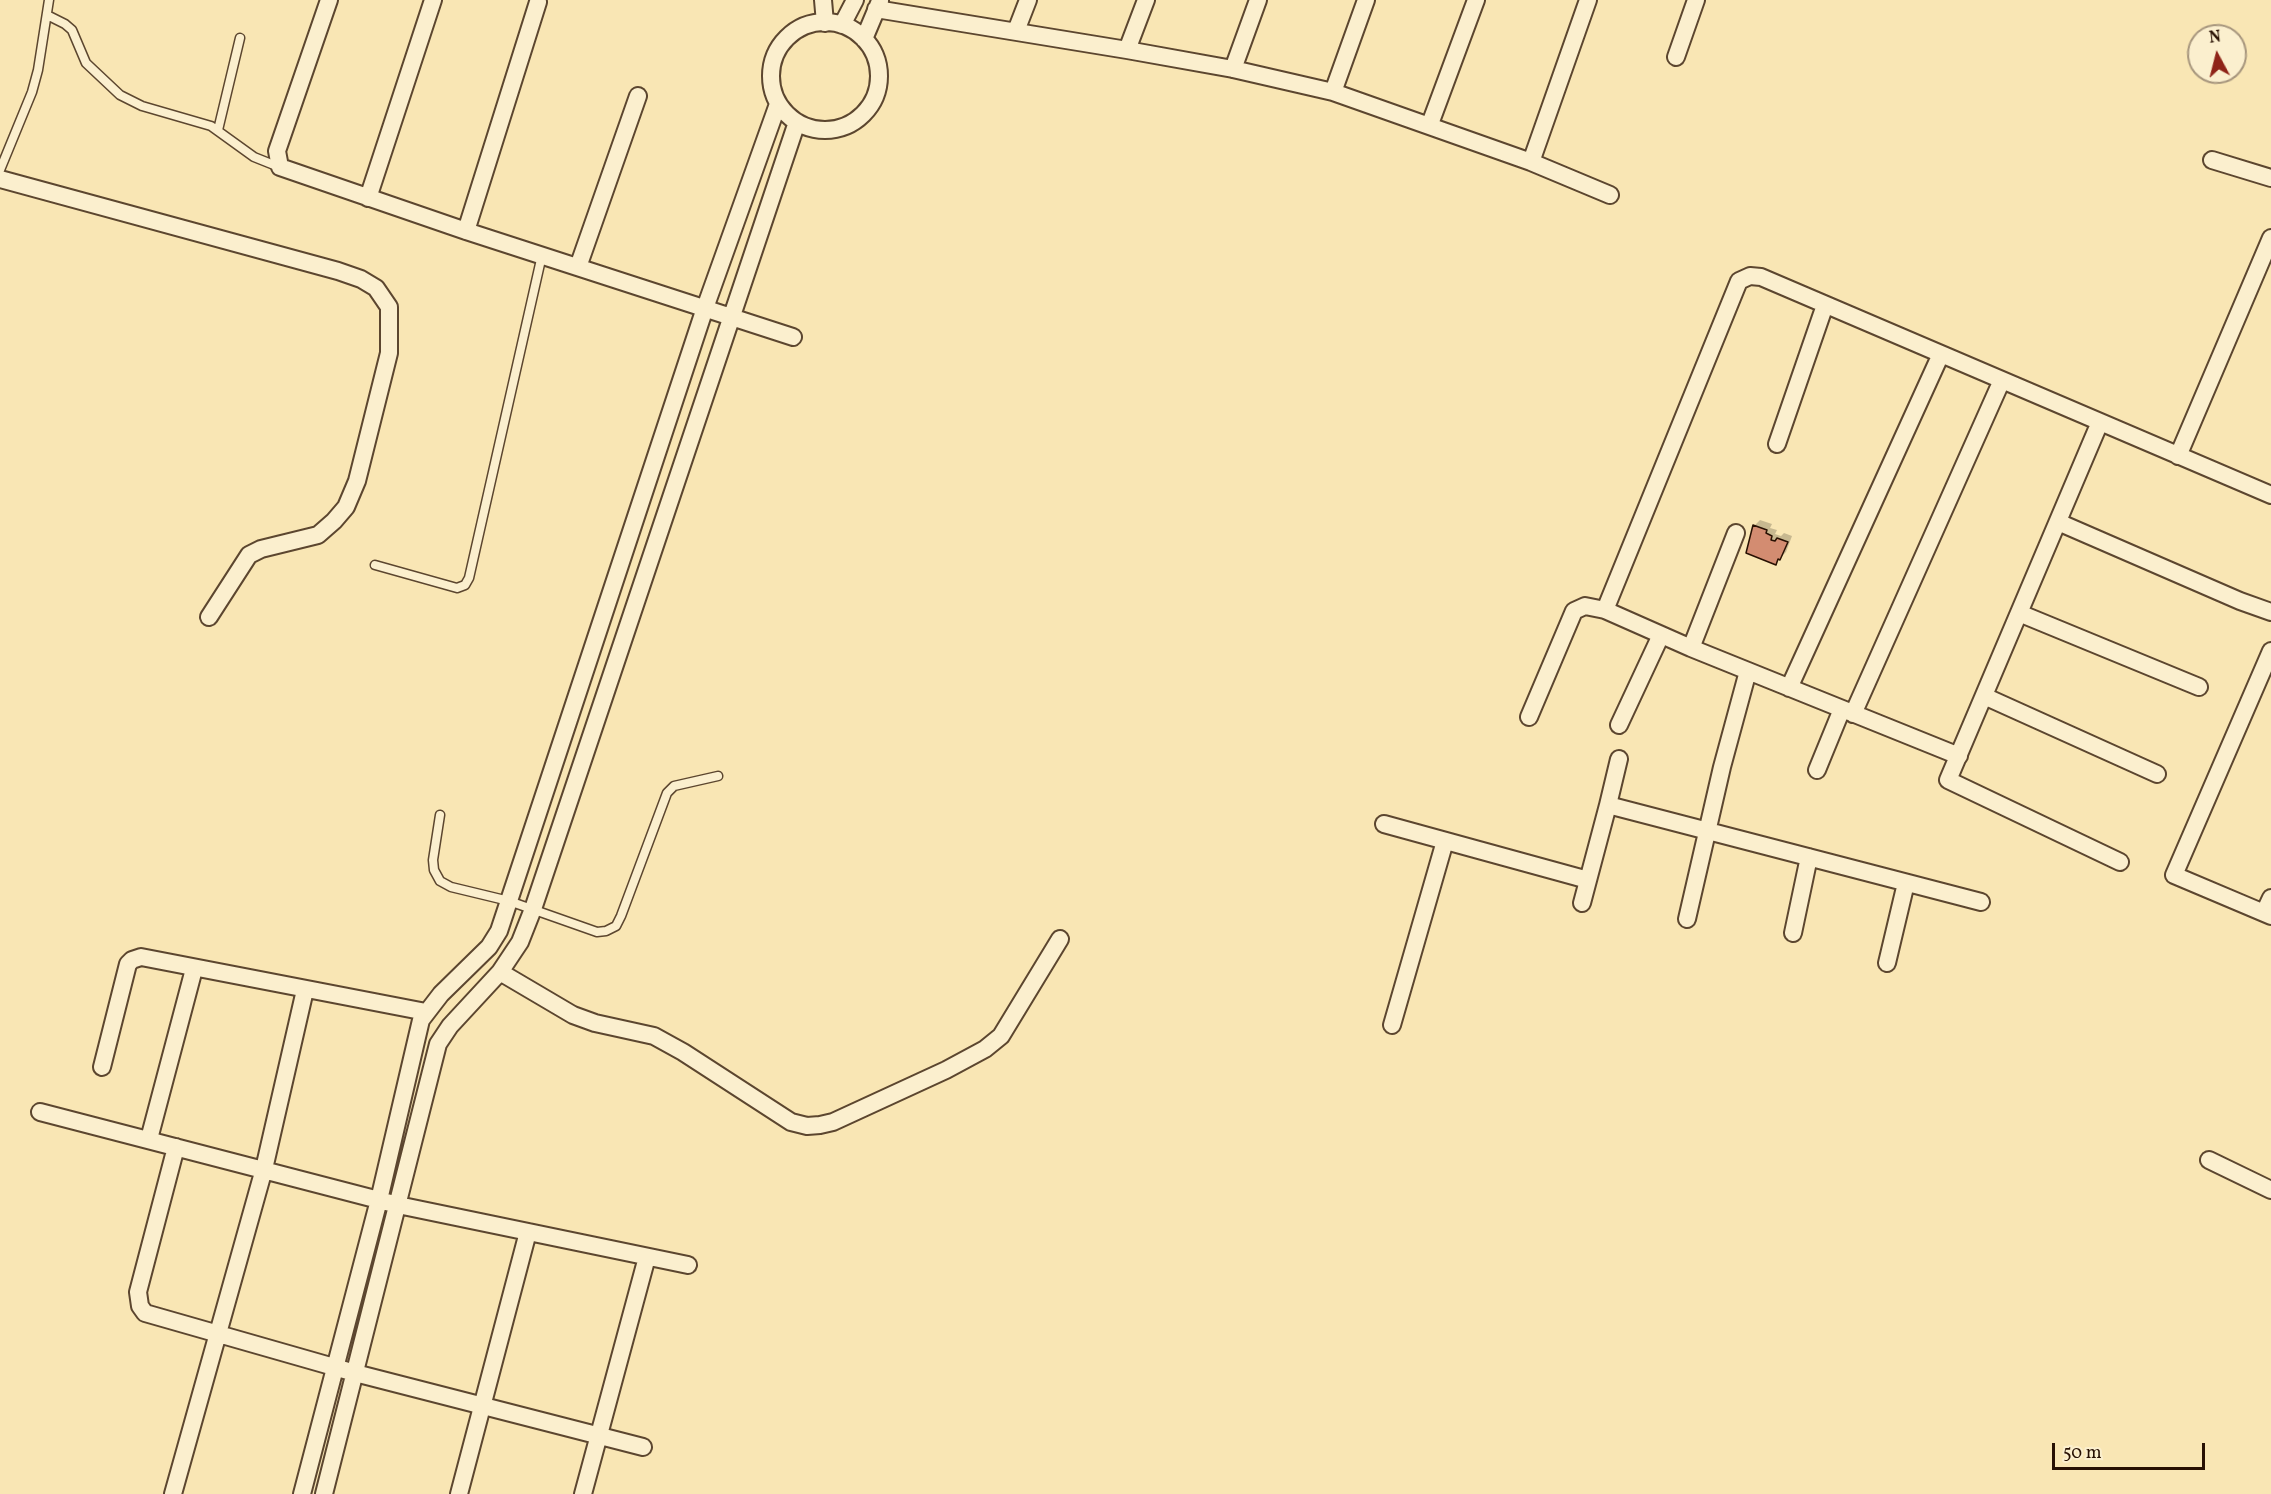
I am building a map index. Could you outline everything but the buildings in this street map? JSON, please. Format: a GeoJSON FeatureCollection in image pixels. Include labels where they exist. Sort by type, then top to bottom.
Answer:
{"type":"FeatureCollection","features":[{"type":"Feature","properties":{"kind":"street"},"geometry":{"type":"LineString","coordinates":[[329,0],[277,151],[280,167],[466,231],[793,337]]}},
{"type":"Feature","properties":{"kind":"street"},"geometry":{"type":"LineString","coordinates":[[368,198],[433,0]]}},
{"type":"Feature","properties":{"kind":"street"},"geometry":{"type":"LineString","coordinates":[[823,0],[825,23]]}},
{"type":"Feature","properties":{"kind":"street"},"geometry":{"type":"LineString","coordinates":[[843,25],[855,0]]}},
{"type":"Feature","properties":{"kind":"street"},"geometry":{"type":"LineString","coordinates":[[1016,31],[1028,0]]}},
{"type":"Feature","properties":{"kind":"street"},"geometry":{"type":"LineString","coordinates":[[1127,50],[1146,0]]}},
{"type":"Feature","properties":{"kind":"street"},"geometry":{"type":"LineString","coordinates":[[1233,69],[1258,0]]}},
{"type":"Feature","properties":{"kind":"street"},"geometry":{"type":"LineString","coordinates":[[1333,92],[1366,0]]}},
{"type":"Feature","properties":{"kind":"street"},"geometry":{"type":"LineString","coordinates":[[1430,124],[1476,0]]}},
{"type":"Feature","properties":{"kind":"street"},"geometry":{"type":"LineString","coordinates":[[1531,162],[1588,0]]}},
{"type":"Feature","properties":{"kind":"street"},"geometry":{"type":"LineString","coordinates":[[1676,57],[1696,0]]}},
{"type":"Feature","properties":{"kind":"street"},"geometry":{"type":"LineString","coordinates":[[466,231],[538,2]]}},
{"type":"Feature","properties":{"kind":"street"},"geometry":{"type":"LineString","coordinates":[[864,39],[878,5],[1233,69],[1333,92],[1430,124],[1610,195]]}},
{"type":"Feature","properties":{"kind":"street"},"geometry":{"type":"LineString","coordinates":[[825,23],[843,25],[864,39],[874,54],[879,69],[878,86],[873,101],[863,114],[850,124],[835,129],[818,130],[789,117],[778,104],[772,88],[770,70],[775,54],[785,39],[799,28],[825,23]]}},
{"type":"Feature","properties":{"kind":"street"},"geometry":{"type":"LineString","coordinates":[[578,267],[638,96]]}},
{"type":"Feature","properties":{"kind":"street"},"geometry":{"type":"LineString","coordinates":[[302,1494],[379,1200],[421,1020],[441,994],[489,947],[499,931],[705,308],[778,104]]}},
{"type":"Feature","properties":{"kind":"street"},"geometry":{"type":"LineString","coordinates":[[324,1494],[438,1044],[450,1026],[500,972],[520,942],[533,909],[797,122]]}},
{"type":"Feature","properties":{"kind":"street"},"geometry":{"type":"LineString","coordinates":[[2212,160],[2271,178]]}},
{"type":"Feature","properties":{"kind":"street"},"geometry":{"type":"LineString","coordinates":[[0,179],[338,271],[361,279],[376,288],[389,307],[389,353],[357,480],[346,507],[318,534],[261,549],[249,555],[208,617]]}},
{"type":"Feature","properties":{"kind":"street"},"geometry":{"type":"LineString","coordinates":[[2178,456],[2271,238]]}},
{"type":"Feature","properties":{"kind":"street"},"geometry":{"type":"LineString","coordinates":[[1605,610],[1738,281],[1750,276],[1761,277],[2271,495]]}},
{"type":"Feature","properties":{"kind":"street"},"geometry":{"type":"LineString","coordinates":[[1777,444],[1825,305]]}},
{"type":"Feature","properties":{"kind":"street"},"geometry":{"type":"LineString","coordinates":[[1789,688],[1941,354]]}},
{"type":"Feature","properties":{"kind":"street"},"geometry":{"type":"LineString","coordinates":[[1817,770],[1847,711],[2002,380]]}},
{"type":"Feature","properties":{"kind":"street"},"geometry":{"type":"LineString","coordinates":[[2100,422],[1948,780],[2120,862]]}},
{"type":"Feature","properties":{"kind":"street"},"geometry":{"type":"LineString","coordinates":[[2058,522],[2271,612]]}},
{"type":"Feature","properties":{"kind":"street"},"geometry":{"type":"LineString","coordinates":[[1691,648],[1736,533]]}},
{"type":"Feature","properties":{"kind":"street"},"geometry":{"type":"LineString","coordinates":[[1529,717],[1574,611],[1585,606],[1605,610],[1691,648],[1959,756]]}},
{"type":"Feature","properties":{"kind":"street"},"geometry":{"type":"LineString","coordinates":[[2019,613],[2199,687]]}},
{"type":"Feature","properties":{"kind":"street"},"geometry":{"type":"LineString","coordinates":[[1619,725],[1661,635]]}},
{"type":"Feature","properties":{"kind":"street"},"geometry":{"type":"LineString","coordinates":[[2269,909],[2174,875],[2271,651]]}},
{"type":"Feature","properties":{"kind":"street"},"geometry":{"type":"LineString","coordinates":[[1687,919],[1722,767],[1748,671]]}},
{"type":"Feature","properties":{"kind":"street"},"geometry":{"type":"LineString","coordinates":[[1984,696],[2157,774]]}},
{"type":"Feature","properties":{"kind":"street"},"geometry":{"type":"LineString","coordinates":[[1582,903],[1619,759]]}},
{"type":"Feature","properties":{"kind":"street"},"geometry":{"type":"LineString","coordinates":[[1608,805],[1981,902]]}},
{"type":"Feature","properties":{"kind":"street"},"geometry":{"type":"LineString","coordinates":[[1384,824],[1588,880]]}},
{"type":"Feature","properties":{"kind":"street"},"geometry":{"type":"LineString","coordinates":[[1392,1025],[1445,841]]}},
{"type":"Feature","properties":{"kind":"street"},"geometry":{"type":"LineString","coordinates":[[1793,933],[1809,858]]}},
{"type":"Feature","properties":{"kind":"street"},"geometry":{"type":"LineString","coordinates":[[1887,963],[1906,883]]}},
{"type":"Feature","properties":{"kind":"street"},"geometry":{"type":"LineString","coordinates":[[500,972],[573,1015],[595,1023],[654,1036],[683,1052],[791,1122],[807,1126],[832,1122],[946,1070],[985,1049],[1001,1036],[1060,939]]}},
{"type":"Feature","properties":{"kind":"street"},"geometry":{"type":"LineString","coordinates":[[102,1067],[128,964],[141,957],[426,1012]]}},
{"type":"Feature","properties":{"kind":"street"},"geometry":{"type":"LineString","coordinates":[[149,1139],[194,969]]}},
{"type":"Feature","properties":{"kind":"street"},"geometry":{"type":"LineString","coordinates":[[173,1494],[264,1169],[305,990]]}},
{"type":"Feature","properties":{"kind":"street"},"geometry":{"type":"LineString","coordinates":[[40,1112],[398,1205],[688,1266]]}},
{"type":"Feature","properties":{"kind":"street"},"geometry":{"type":"LineString","coordinates":[[176,1147],[138,1292],[138,1298],[145,1313],[355,1373],[643,1447]]}},
{"type":"Feature","properties":{"kind":"street"},"geometry":{"type":"LineString","coordinates":[[2209,1160],[2271,1190]]}},
{"type":"Feature","properties":{"kind":"street"},"geometry":{"type":"LineString","coordinates":[[459,1494],[528,1232]]}},
{"type":"Feature","properties":{"kind":"street"},"geometry":{"type":"LineString","coordinates":[[584,1494],[647,1257]]}},
{"type":"Feature","properties":{"kind":"lane"},"geometry":{"type":"LineString","coordinates":[[0,170],[32,92],[49,0]]}},
{"type":"Feature","properties":{"kind":"lane"},"geometry":{"type":"LineString","coordinates":[[47,15],[72,30],[86,63],[120,95],[142,106],[199,122],[218,130],[254,157],[280,167]]}},
{"type":"Feature","properties":{"kind":"lane"},"geometry":{"type":"LineString","coordinates":[[218,130],[240,38]]}},
{"type":"Feature","properties":{"kind":"lane"},"geometry":{"type":"LineString","coordinates":[[375,565],[457,588],[465,585],[469,578],[542,255]]}},
{"type":"Feature","properties":{"kind":"lane"},"geometry":{"type":"LineString","coordinates":[[440,815],[433,860],[434,870],[440,880],[451,887],[509,901],[597,932],[606,931],[616,926],[667,793],[674,786],[718,776]]}}]}
